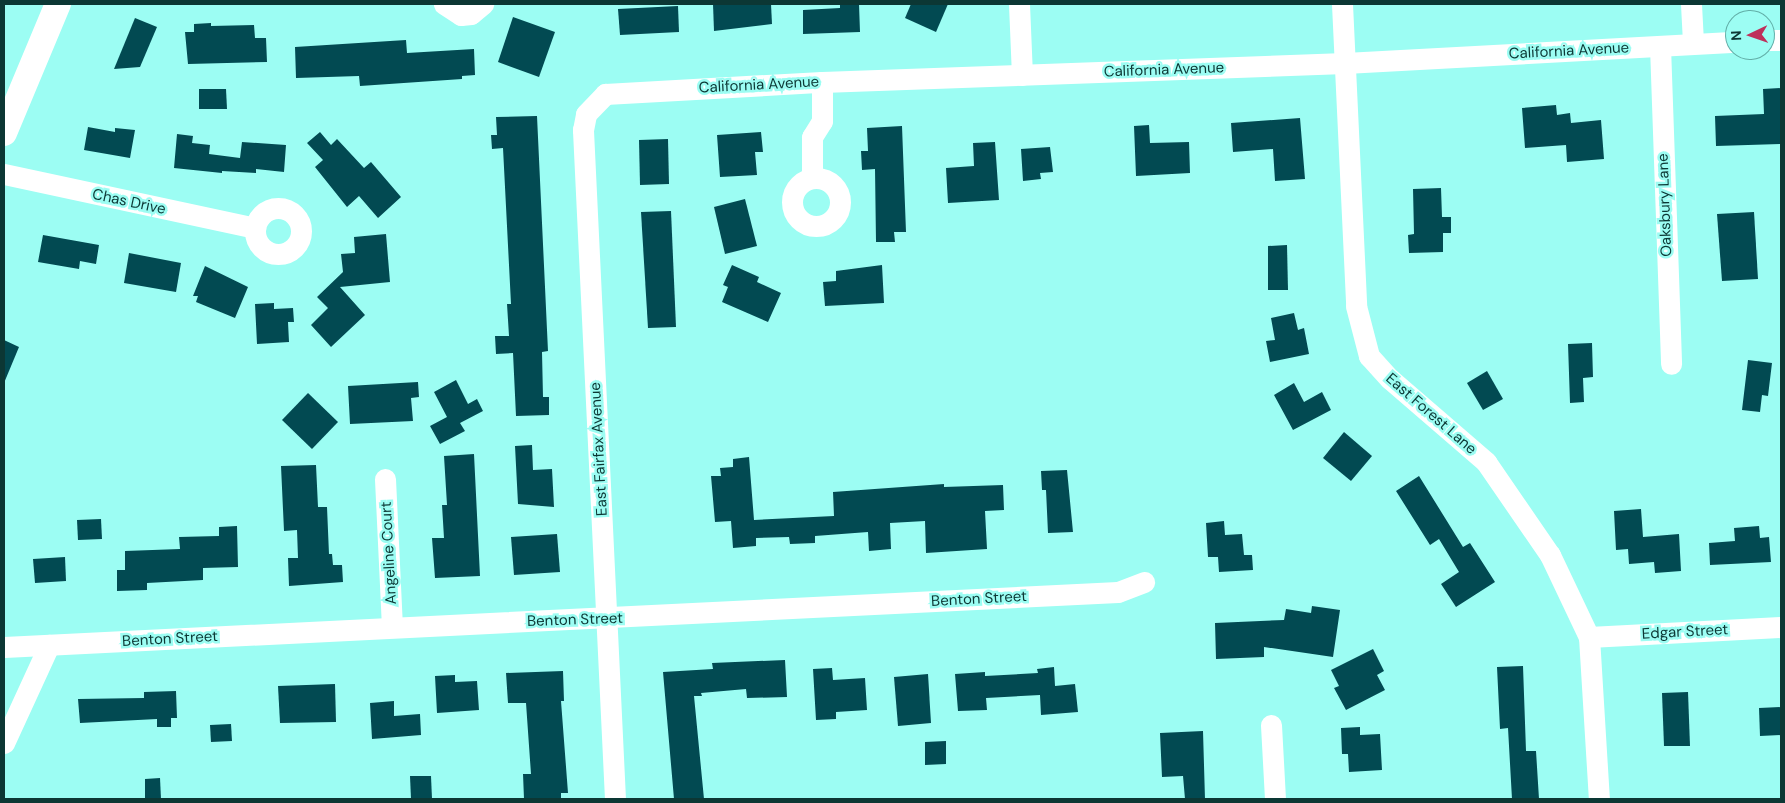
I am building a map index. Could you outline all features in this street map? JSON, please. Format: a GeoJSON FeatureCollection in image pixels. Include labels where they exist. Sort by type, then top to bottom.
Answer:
{"type":"FeatureCollection","features":[{"type":"Feature","properties":{"kind":"main road"},"geometry":{"type":"LineString","coordinates":[[4,133],[58,4]]}},
{"type":"Feature","properties":{"kind":"street"},"geometry":{"type":"LineString","coordinates":[[444,4],[462,15],[471,14],[483,4]]}},
{"type":"Feature","properties":{"kind":"street"},"geometry":{"type":"LineString","coordinates":[[1019,4],[1022,75]]}},
{"type":"Feature","properties":{"kind":"street","name":"East Forest Lane"},"geometry":{"type":"LineString","coordinates":[[1342,4],[1356,306],[1369,356],[1390,379],[1486,462],[1550,555],[1588,637],[1600,799]]}},
{"type":"Feature","properties":{"kind":"street"},"geometry":{"type":"LineString","coordinates":[[1691,4],[1693,43]]}},
{"type":"Feature","properties":{"kind":"street","name":"California Avenue"},"geometry":{"type":"LineString","coordinates":[[596,101],[605,94],[618,92],[822,82],[1345,63],[1725,42]]}},
{"type":"Feature","properties":{"kind":"street","name":"Oaksbury Lane"},"geometry":{"type":"LineString","coordinates":[[1660,46],[1670,364]]}},
{"type":"Feature","properties":{"kind":"street"},"geometry":{"type":"LineString","coordinates":[[812,178],[812,137],[822,121],[822,82]]}},
{"type":"Feature","properties":{"kind":"street","name":"East Fairfax Avenue"},"geometry":{"type":"LineString","coordinates":[[596,101],[586,114],[583,130],[615,799]]}},
{"type":"Feature","properties":{"kind":"street","name":"Chas Drive"},"geometry":{"type":"LineString","coordinates":[[4,174],[255,228]]}},
{"type":"Feature","properties":{"kind":"street","name":"Angeline Court"},"geometry":{"type":"LineString","coordinates":[[386,479],[392,626]]}},
{"type":"Feature","properties":{"kind":"street","name":"Benton Street"},"geometry":{"type":"LineString","coordinates":[[4,647],[392,626],[607,618],[1118,592],[1144,582]]}},
{"type":"Feature","properties":{"kind":"street","name":"Edgar Street"},"geometry":{"type":"LineString","coordinates":[[1588,637],[1781,627]]}},
{"type":"Feature","properties":{"kind":"street"},"geometry":{"type":"LineString","coordinates":[[4,743],[49,645]]}},
{"type":"Feature","properties":{"kind":"street"},"geometry":{"type":"LineString","coordinates":[[1271,725],[1275,799]]}},
{"type":"Feature","properties":{"kind":"building"},"geometry":{"type":"Polygon","coordinates":[[[713,4],[771,4],[772,24],[714,31],[713,4]]]}},
{"type":"Feature","properties":{"kind":"building"},"geometry":{"type":"Polygon","coordinates":[[[840,4],[859,4],[860,32],[803,34],[803,10],[840,8],[840,4]]]}},
{"type":"Feature","properties":{"kind":"building"},"geometry":{"type":"Polygon","coordinates":[[[911,4],[948,4],[936,32],[905,18],[911,4]]]}},
{"type":"Feature","properties":{"kind":"building"},"geometry":{"type":"Polygon","coordinates":[[[678,6],[679,32],[620,35],[618,9],[678,6]]]}},
{"type":"Feature","properties":{"kind":"building"},"geometry":{"type":"Polygon","coordinates":[[[513,17],[555,32],[539,77],[498,62],[513,17]]]}},
{"type":"Feature","properties":{"kind":"building"},"geometry":{"type":"Polygon","coordinates":[[[135,18],[157,27],[140,67],[114,69],[135,18]]]}},
{"type":"Feature","properties":{"kind":"building"},"geometry":{"type":"Polygon","coordinates":[[[211,23],[211,26],[254,25],[255,38],[266,38],[267,62],[188,64],[185,32],[194,32],[194,24],[211,23]]]}},
{"type":"Feature","properties":{"kind":"building"},"geometry":{"type":"Polygon","coordinates":[[[406,40],[407,53],[474,49],[475,75],[462,76],[462,79],[360,86],[359,76],[296,78],[295,47],[406,40]]]}},
{"type":"Feature","properties":{"kind":"building"},"geometry":{"type":"Polygon","coordinates":[[[1781,88],[1781,144],[1716,146],[1715,116],[1764,114],[1763,89],[1781,88]]]}},
{"type":"Feature","properties":{"kind":"building"},"geometry":{"type":"Polygon","coordinates":[[[199,89],[226,89],[227,109],[199,109],[199,89]]]}},
{"type":"Feature","properties":{"kind":"building"},"geometry":{"type":"Polygon","coordinates":[[[1556,105],[1557,115],[1570,113],[1571,123],[1601,120],[1604,159],[1567,162],[1566,145],[1525,148],[1522,108],[1556,105]]]}},
{"type":"Feature","properties":{"kind":"building"},"geometry":{"type":"Polygon","coordinates":[[[537,116],[548,351],[542,352],[543,397],[549,397],[549,415],[516,416],[513,353],[496,354],[495,336],[509,336],[507,304],[511,304],[503,148],[492,149],[491,135],[497,135],[496,117],[537,116]]]}},
{"type":"Feature","properties":{"kind":"building"},"geometry":{"type":"Polygon","coordinates":[[[1300,118],[1305,179],[1275,181],[1273,149],[1233,152],[1231,123],[1300,118]]]}},
{"type":"Feature","properties":{"kind":"building"},"geometry":{"type":"Polygon","coordinates":[[[1149,125],[1150,143],[1189,142],[1190,173],[1136,176],[1134,126],[1149,125]]]}},
{"type":"Feature","properties":{"kind":"building"},"geometry":{"type":"Polygon","coordinates":[[[902,126],[906,232],[894,232],[895,242],[876,242],[875,169],[862,170],[861,151],[868,151],[867,128],[902,126]]]}},
{"type":"Feature","properties":{"kind":"building"},"geometry":{"type":"Polygon","coordinates":[[[88,127],[115,132],[115,128],[135,130],[130,158],[84,150],[88,127]]]}},
{"type":"Feature","properties":{"kind":"building"},"geometry":{"type":"Polygon","coordinates":[[[320,132],[331,145],[337,139],[364,168],[371,162],[401,197],[378,218],[359,196],[347,207],[315,167],[323,160],[307,143],[320,132]]]}},
{"type":"Feature","properties":{"kind":"building"},"geometry":{"type":"Polygon","coordinates":[[[761,132],[763,152],[755,152],[757,175],[720,177],[717,135],[761,132]]]}},
{"type":"Feature","properties":{"kind":"building"},"geometry":{"type":"Polygon","coordinates":[[[177,134],[193,136],[192,143],[210,145],[209,154],[240,158],[242,142],[286,145],[284,172],[256,169],[256,173],[222,171],[222,173],[174,168],[177,134]]]}},
{"type":"Feature","properties":{"kind":"building"},"geometry":{"type":"Polygon","coordinates":[[[668,139],[669,184],[640,185],[639,140],[668,139]]]}},
{"type":"Feature","properties":{"kind":"building"},"geometry":{"type":"Polygon","coordinates":[[[995,142],[999,200],[948,203],[946,168],[974,166],[973,143],[995,142]]]}},
{"type":"Feature","properties":{"kind":"building"},"geometry":{"type":"Polygon","coordinates":[[[1050,147],[1053,172],[1040,173],[1041,179],[1023,181],[1021,149],[1050,147]]]}},
{"type":"Feature","properties":{"kind":"building"},"geometry":{"type":"Polygon","coordinates":[[[1441,188],[1442,217],[1451,217],[1451,233],[1443,233],[1443,252],[1409,253],[1408,235],[1414,234],[1413,189],[1441,188]]]}},
{"type":"Feature","properties":{"kind":"building"},"geometry":{"type":"Polygon","coordinates":[[[745,199],[757,246],[725,254],[714,207],[745,199]]]}},
{"type":"Feature","properties":{"kind":"building"},"geometry":{"type":"Polygon","coordinates":[[[671,211],[676,327],[648,328],[641,212],[671,211]]]}},
{"type":"Feature","properties":{"kind":"building"},"geometry":{"type":"Polygon","coordinates":[[[1754,212],[1758,279],[1722,281],[1717,214],[1754,212]]]}},
{"type":"Feature","properties":{"kind":"building"},"geometry":{"type":"Polygon","coordinates":[[[386,234],[390,282],[340,287],[365,315],[331,347],[311,325],[328,308],[317,297],[343,272],[341,254],[355,253],[354,237],[386,234]]]}},
{"type":"Feature","properties":{"kind":"building"},"geometry":{"type":"Polygon","coordinates":[[[43,235],[99,245],[96,264],[80,261],[79,269],[38,262],[43,235]]]}},
{"type":"Feature","properties":{"kind":"building"},"geometry":{"type":"Polygon","coordinates":[[[1287,245],[1288,290],[1268,290],[1268,246],[1287,245]]]}},
{"type":"Feature","properties":{"kind":"building"},"geometry":{"type":"Polygon","coordinates":[[[129,253],[181,263],[176,292],[124,283],[129,253]]]}},
{"type":"Feature","properties":{"kind":"building"},"geometry":{"type":"Polygon","coordinates":[[[732,265],[759,277],[757,282],[781,293],[768,322],[722,302],[728,287],[723,285],[732,265]]]}},
{"type":"Feature","properties":{"kind":"building"},"geometry":{"type":"Polygon","coordinates":[[[882,265],[884,303],[825,306],[823,282],[836,281],[836,271],[882,265]]]}},
{"type":"Feature","properties":{"kind":"building"},"geometry":{"type":"Polygon","coordinates":[[[205,266],[248,287],[235,318],[196,302],[198,296],[193,296],[205,266]]]}},
{"type":"Feature","properties":{"kind":"building"},"geometry":{"type":"Polygon","coordinates":[[[274,303],[274,309],[293,308],[294,322],[288,322],[289,342],[257,344],[255,304],[274,303]]]}},
{"type":"Feature","properties":{"kind":"building"},"geometry":{"type":"Polygon","coordinates":[[[1294,313],[1298,330],[1304,328],[1309,354],[1270,362],[1266,341],[1275,340],[1271,318],[1294,313]]]}},
{"type":"Feature","properties":{"kind":"building"},"geometry":{"type":"Polygon","coordinates":[[[4,340],[19,347],[4,383],[4,340]]]}},
{"type":"Feature","properties":{"kind":"building"},"geometry":{"type":"Polygon","coordinates":[[[1592,343],[1593,377],[1583,378],[1584,402],[1570,403],[1568,344],[1592,343]]]}},
{"type":"Feature","properties":{"kind":"building"},"geometry":{"type":"Polygon","coordinates":[[[1748,360],[1772,363],[1768,396],[1762,395],[1760,412],[1742,410],[1748,360]]]}},
{"type":"Feature","properties":{"kind":"building"},"geometry":{"type":"Polygon","coordinates":[[[1487,371],[1503,399],[1483,410],[1467,383],[1487,371]]]}},
{"type":"Feature","properties":{"kind":"building"},"geometry":{"type":"Polygon","coordinates":[[[456,380],[468,404],[477,399],[483,411],[460,423],[465,431],[440,444],[430,426],[447,417],[434,392],[456,380]]]}},
{"type":"Feature","properties":{"kind":"building"},"geometry":{"type":"Polygon","coordinates":[[[418,382],[419,397],[411,398],[413,421],[350,424],[348,386],[418,382]]]}},
{"type":"Feature","properties":{"kind":"building"},"geometry":{"type":"Polygon","coordinates":[[[1294,383],[1304,402],[1322,392],[1331,410],[1293,430],[1274,395],[1294,383]]]}},
{"type":"Feature","properties":{"kind":"building"},"geometry":{"type":"Polygon","coordinates":[[[308,393],[338,422],[312,449],[282,420],[308,393]]]}},
{"type":"Feature","properties":{"kind":"building"},"geometry":{"type":"Polygon","coordinates":[[[1344,432],[1372,456],[1351,481],[1323,458],[1344,432]]]}},
{"type":"Feature","properties":{"kind":"building"},"geometry":{"type":"Polygon","coordinates":[[[532,445],[533,470],[552,469],[554,507],[518,504],[515,446],[532,445]]]}},
{"type":"Feature","properties":{"kind":"building"},"geometry":{"type":"Polygon","coordinates":[[[474,454],[480,576],[435,578],[432,538],[444,538],[442,505],[447,505],[444,456],[474,454]]]}},
{"type":"Feature","properties":{"kind":"building"},"geometry":{"type":"Polygon","coordinates":[[[749,457],[754,520],[834,516],[833,492],[944,484],[944,487],[1003,485],[1004,510],[985,511],[987,549],[926,553],[925,521],[890,523],[891,549],[869,551],[868,532],[815,536],[815,543],[790,544],[789,537],[756,538],[756,546],[733,548],[731,521],[715,522],[711,476],[721,476],[720,468],[733,467],[733,459],[749,457]]]}},
{"type":"Feature","properties":{"kind":"building"},"geometry":{"type":"Polygon","coordinates":[[[316,465],[318,507],[327,507],[329,554],[332,554],[333,565],[342,565],[343,582],[289,586],[288,558],[298,558],[297,530],[284,531],[281,466],[316,465]]]}},
{"type":"Feature","properties":{"kind":"building"},"geometry":{"type":"Polygon","coordinates":[[[1067,470],[1073,532],[1048,533],[1046,490],[1042,490],[1041,471],[1067,470]]]}},
{"type":"Feature","properties":{"kind":"building"},"geometry":{"type":"Polygon","coordinates":[[[1419,476],[1463,547],[1470,543],[1495,582],[1456,607],[1441,584],[1459,572],[1439,539],[1430,545],[1396,491],[1419,476]]]}},
{"type":"Feature","properties":{"kind":"building"},"geometry":{"type":"Polygon","coordinates":[[[1641,509],[1643,537],[1679,534],[1681,571],[1655,573],[1654,562],[1629,564],[1628,549],[1616,550],[1614,511],[1641,509]]]}},
{"type":"Feature","properties":{"kind":"building"},"geometry":{"type":"Polygon","coordinates":[[[101,519],[102,539],[78,540],[77,520],[101,519]]]}},
{"type":"Feature","properties":{"kind":"building"},"geometry":{"type":"Polygon","coordinates":[[[1224,521],[1225,535],[1242,534],[1244,555],[1252,555],[1253,570],[1219,572],[1218,557],[1208,557],[1206,523],[1224,521]]]}},
{"type":"Feature","properties":{"kind":"building"},"geometry":{"type":"Polygon","coordinates":[[[237,526],[238,567],[203,568],[203,580],[147,583],[147,590],[117,591],[117,570],[125,570],[125,551],[180,549],[179,537],[219,536],[219,527],[237,526]]]}},
{"type":"Feature","properties":{"kind":"building"},"geometry":{"type":"Polygon","coordinates":[[[1759,526],[1760,538],[1769,537],[1771,562],[1710,565],[1709,543],[1735,541],[1734,528],[1759,526]]]}},
{"type":"Feature","properties":{"kind":"building"},"geometry":{"type":"Polygon","coordinates":[[[557,534],[560,572],[514,575],[511,537],[557,534]]]}},
{"type":"Feature","properties":{"kind":"building"},"geometry":{"type":"Polygon","coordinates":[[[65,557],[66,581],[35,583],[33,559],[65,557]]]}},
{"type":"Feature","properties":{"kind":"building"},"geometry":{"type":"Polygon","coordinates":[[[1312,606],[1340,610],[1333,657],[1264,647],[1264,657],[1216,659],[1215,623],[1284,620],[1286,609],[1311,613],[1312,606]]]}},
{"type":"Feature","properties":{"kind":"building"},"geometry":{"type":"Polygon","coordinates":[[[1373,649],[1384,671],[1377,675],[1385,690],[1346,710],[1334,688],[1339,686],[1331,670],[1373,649]]]}},
{"type":"Feature","properties":{"kind":"building"},"geometry":{"type":"Polygon","coordinates":[[[785,660],[787,697],[747,698],[746,689],[701,693],[702,696],[694,696],[704,799],[674,799],[663,672],[713,669],[712,663],[785,660]]]}},
{"type":"Feature","properties":{"kind":"building"},"geometry":{"type":"Polygon","coordinates":[[[1523,666],[1526,751],[1536,751],[1539,799],[1512,799],[1508,728],[1500,729],[1497,667],[1523,666]]]}},
{"type":"Feature","properties":{"kind":"building"},"geometry":{"type":"Polygon","coordinates":[[[1054,667],[1055,686],[1075,684],[1078,712],[1041,715],[1040,695],[986,698],[987,710],[958,711],[955,674],[985,672],[985,676],[1038,673],[1037,669],[1054,667]]]}},
{"type":"Feature","properties":{"kind":"building"},"geometry":{"type":"Polygon","coordinates":[[[832,668],[833,680],[865,678],[867,710],[836,712],[836,719],[816,720],[813,669],[832,668]]]}},
{"type":"Feature","properties":{"kind":"building"},"geometry":{"type":"Polygon","coordinates":[[[563,671],[564,701],[561,701],[568,793],[561,793],[561,799],[524,799],[523,774],[531,774],[526,703],[508,703],[506,673],[563,671]]]}},
{"type":"Feature","properties":{"kind":"building"},"geometry":{"type":"Polygon","coordinates":[[[928,674],[931,723],[898,726],[894,677],[928,674]]]}},
{"type":"Feature","properties":{"kind":"building"},"geometry":{"type":"Polygon","coordinates":[[[455,675],[455,682],[477,681],[479,710],[437,713],[435,676],[455,675]]]}},
{"type":"Feature","properties":{"kind":"building"},"geometry":{"type":"Polygon","coordinates":[[[335,684],[336,722],[280,723],[278,686],[335,684]]]}},
{"type":"Feature","properties":{"kind":"building"},"geometry":{"type":"Polygon","coordinates":[[[176,691],[177,718],[171,718],[171,727],[157,727],[157,719],[80,723],[78,699],[144,698],[144,692],[176,691]]]}},
{"type":"Feature","properties":{"kind":"building"},"geometry":{"type":"Polygon","coordinates":[[[1688,692],[1690,746],[1664,746],[1662,693],[1688,692]]]}},
{"type":"Feature","properties":{"kind":"building"},"geometry":{"type":"Polygon","coordinates":[[[394,701],[394,716],[420,714],[421,735],[372,739],[370,703],[394,701]]]}},
{"type":"Feature","properties":{"kind":"building"},"geometry":{"type":"Polygon","coordinates":[[[1781,707],[1781,735],[1760,736],[1759,708],[1781,707]]]}},
{"type":"Feature","properties":{"kind":"building"},"geometry":{"type":"Polygon","coordinates":[[[231,724],[232,741],[211,742],[210,725],[231,724]]]}},
{"type":"Feature","properties":{"kind":"building"},"geometry":{"type":"Polygon","coordinates":[[[1360,727],[1360,735],[1380,734],[1382,770],[1349,772],[1348,754],[1342,754],[1341,728],[1360,727]]]}},
{"type":"Feature","properties":{"kind":"building"},"geometry":{"type":"Polygon","coordinates":[[[1203,731],[1205,799],[1185,799],[1183,776],[1162,777],[1160,733],[1203,731]]]}},
{"type":"Feature","properties":{"kind":"building"},"geometry":{"type":"Polygon","coordinates":[[[946,741],[946,764],[925,765],[925,742],[946,741]]]}},
{"type":"Feature","properties":{"kind":"building"},"geometry":{"type":"Polygon","coordinates":[[[410,776],[431,776],[432,799],[411,799],[410,776]]]}},
{"type":"Feature","properties":{"kind":"building"},"geometry":{"type":"Polygon","coordinates":[[[160,778],[161,799],[145,799],[145,779],[160,778]]]}}]}
